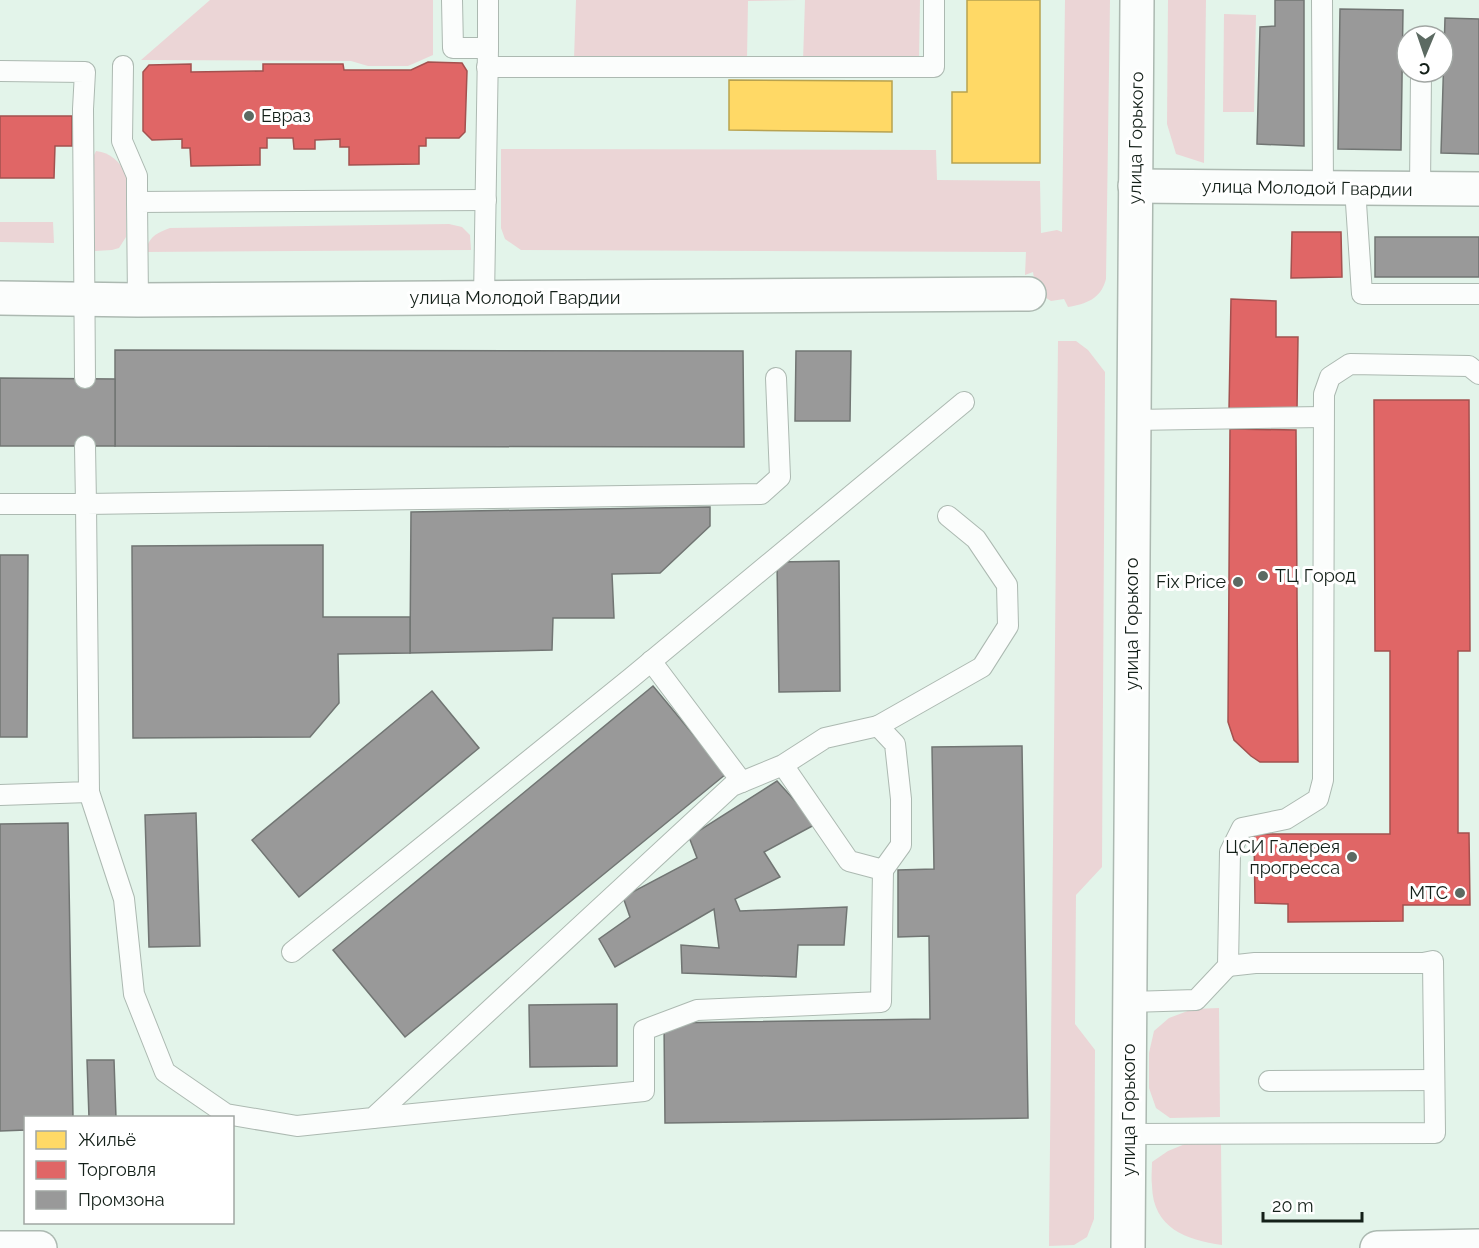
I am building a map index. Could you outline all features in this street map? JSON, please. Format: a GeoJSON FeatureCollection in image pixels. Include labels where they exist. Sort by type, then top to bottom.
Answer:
{"type":"FeatureCollection","features":[{"type":"Feature","properties":{"kind":"street","name":"улица Горького"},"geometry":{"type":"LineString","coordinates":[[1128,1248],[1137,0]]}},
{"type":"Feature","properties":{"kind":"street","name":"улица Молодой Гвардии"},"geometry":{"type":"LineString","coordinates":[[1135,186],[1479,189]]}},
{"type":"Feature","properties":{"kind":"street","name":"улица Молодой Гвардии"},"geometry":{"type":"LineString","coordinates":[[0,298],[138,300],[1029,294]]}},
{"type":"Feature","properties":{"kind":"street"},"geometry":{"type":"LineString","coordinates":[[1377,1248],[1479,1246]]}},
{"type":"Feature","properties":{"kind":"street"},"geometry":{"type":"LineString","coordinates":[[0,1248],[40,1248]]}},
{"type":"Feature","properties":{"kind":"lane"},"geometry":{"type":"LineString","coordinates":[[452,0],[453,48],[487,58],[934,67],[934,0]]}},
{"type":"Feature","properties":{"kind":"lane"},"geometry":{"type":"LineString","coordinates":[[484,298],[488,0]]}},
{"type":"Feature","properties":{"kind":"lane"},"geometry":{"type":"LineString","coordinates":[[1323,0],[1339,188],[1362,294],[1479,294]]}},
{"type":"Feature","properties":{"kind":"lane"},"geometry":{"type":"LineString","coordinates":[[123,66],[122,141],[137,176],[138,300]]}},
{"type":"Feature","properties":{"kind":"lane"},"geometry":{"type":"LineString","coordinates":[[0,71],[85,72],[83,110],[85,378]]}},
{"type":"Feature","properties":{"kind":"lane"},"geometry":{"type":"LineString","coordinates":[[1420,189],[1421,84]]}},
{"type":"Feature","properties":{"kind":"lane"},"geometry":{"type":"LineString","coordinates":[[137,202],[486,200]]}},
{"type":"Feature","properties":{"kind":"lane"},"geometry":{"type":"LineString","coordinates":[[1228,966],[1230,852],[1242,828],[1286,819],[1318,799],[1323,780],[1323,417],[1324,394],[1330,378],[1350,364],[1469,366],[1479,374]]}},
{"type":"Feature","properties":{"kind":"lane"},"geometry":{"type":"LineString","coordinates":[[0,504],[761,494],[780,477],[776,378]]}},
{"type":"Feature","properties":{"kind":"lane"},"geometry":{"type":"LineString","coordinates":[[292,952],[651,661],[964,402]]}},
{"type":"Feature","properties":{"kind":"lane"},"geometry":{"type":"LineString","coordinates":[[1133,420],[1323,417]]}},
{"type":"Feature","properties":{"kind":"lane"},"geometry":{"type":"LineString","coordinates":[[86,446],[89,792],[124,899],[134,994],[165,1072],[226,1114],[297,1126],[644,1091],[644,1030],[665,1022],[697,1010],[881,1002],[883,870],[901,845],[901,800],[895,744],[878,726]]}},
{"type":"Feature","properties":{"kind":"lane"},"geometry":{"type":"LineString","coordinates":[[373,1118],[732,786],[783,765],[825,738],[878,726],[982,667],[1008,626],[1007,585],[976,539],[948,516]]}},
{"type":"Feature","properties":{"kind":"lane"},"geometry":{"type":"LineString","coordinates":[[651,661],[742,782]]}},
{"type":"Feature","properties":{"kind":"lane"},"geometry":{"type":"LineString","coordinates":[[783,765],[849,861],[883,870]]}},
{"type":"Feature","properties":{"kind":"lane"},"geometry":{"type":"LineString","coordinates":[[0,795],[89,792]]}},
{"type":"Feature","properties":{"kind":"lane"},"geometry":{"type":"LineString","coordinates":[[1129,1134],[1435,1132],[1433,961],[1423,963],[1255,963],[1228,966],[1196,1000],[1130,1002]]}},
{"type":"Feature","properties":{"kind":"lane"},"geometry":{"type":"LineString","coordinates":[[1269,1081],[1434,1080]]}},
{"type":"Feature","properties":{"kind":"shaded area"},"geometry":{"type":"Polygon","coordinates":[[[210,0],[433,0],[433,55],[408,66],[368,66],[351,61],[141,60],[210,0]]]}},
{"type":"Feature","properties":{"kind":"shaded area"},"geometry":{"type":"Polygon","coordinates":[[[576,0],[798,0],[748,1],[747,59],[574,59],[576,0]]]}},
{"type":"Feature","properties":{"kind":"shaded area"},"geometry":{"type":"Polygon","coordinates":[[[805,0],[920,0],[919,60],[803,61],[805,0]]]}},
{"type":"Feature","properties":{"kind":"shaded area"},"geometry":{"type":"Polygon","coordinates":[[[1065,0],[1110,0],[1106,279],[1097,296],[1087,302],[1068,307],[1064,299],[1051,301],[1033,290],[1033,272],[1025,275],[1026,252],[521,250],[505,239],[501,228],[501,149],[936,150],[937,180],[1040,181],[1041,233],[1057,230],[1062,232],[1065,0]]]}},
{"type":"Feature","properties":{"kind":"shaded area"},"geometry":{"type":"Polygon","coordinates":[[[1168,0],[1206,0],[1204,163],[1176,154],[1167,124],[1168,0]]]}},
{"type":"Feature","properties":{"kind":"shaded area"},"geometry":{"type":"Polygon","coordinates":[[[1224,14],[1256,15],[1254,112],[1223,112],[1224,14]]]}},
{"type":"Feature","properties":{"kind":"shaded area"},"geometry":{"type":"Polygon","coordinates":[[[96,151],[114,158],[126,174],[126,237],[119,248],[112,250],[95,251],[94,155],[96,151]]]}},
{"type":"Feature","properties":{"kind":"shaded area"},"geometry":{"type":"Polygon","coordinates":[[[0,222],[53,222],[54,243],[0,242],[0,222]]]}},
{"type":"Feature","properties":{"kind":"shaded area"},"geometry":{"type":"Polygon","coordinates":[[[449,224],[462,227],[470,235],[471,250],[145,252],[154,236],[170,228],[449,224]]]}},
{"type":"Feature","properties":{"kind":"shaded area"},"geometry":{"type":"Polygon","coordinates":[[[1058,341],[1076,341],[1088,350],[1105,372],[1102,867],[1076,895],[1075,1024],[1095,1050],[1094,1219],[1087,1237],[1074,1245],[1049,1246],[1058,341]]]}},
{"type":"Feature","properties":{"kind":"shaded area"},"geometry":{"type":"Polygon","coordinates":[[[1219,1008],[1220,1117],[1170,1118],[1156,1108],[1149,1088],[1149,1053],[1154,1031],[1169,1018],[1193,1009],[1219,1008]]]}},
{"type":"Feature","properties":{"kind":"shaded area"},"geometry":{"type":"Polygon","coordinates":[[[1185,1144],[1221,1144],[1222,1245],[1184,1235],[1165,1222],[1158,1212],[1154,1200],[1152,1162],[1168,1151],[1185,1144]]]}},
{"type":"Feature","properties":{"kind":"building: Жильё"},"geometry":{"type":"Polygon","coordinates":[[[967,0],[1040,0],[1040,163],[952,163],[952,92],[967,92],[967,0]]]}},
{"type":"Feature","properties":{"kind":"building: Жильё"},"geometry":{"type":"Polygon","coordinates":[[[729,80],[892,81],[892,132],[729,130],[729,80]]]}},
{"type":"Feature","properties":{"kind":"building: Торговля"},"geometry":{"type":"Polygon","coordinates":[[[428,62],[462,63],[467,71],[465,132],[459,138],[426,138],[426,146],[419,146],[419,164],[349,165],[349,147],[340,147],[340,139],[315,140],[315,149],[294,149],[293,138],[267,138],[267,148],[260,148],[260,165],[191,166],[190,148],[182,148],[182,139],[152,140],[143,131],[143,72],[149,65],[191,64],[191,72],[263,71],[263,64],[343,64],[344,70],[411,70],[428,62]]]}},
{"type":"Feature","properties":{"kind":"building: Торговля"},"geometry":{"type":"Polygon","coordinates":[[[0,116],[72,116],[72,146],[55,146],[54,178],[0,178],[0,116]]]}},
{"type":"Feature","properties":{"kind":"building: Торговля"},"geometry":{"type":"Polygon","coordinates":[[[1292,232],[1341,232],[1342,277],[1291,278],[1292,232]]]}},
{"type":"Feature","properties":{"kind":"building: Торговля"},"geometry":{"type":"Polygon","coordinates":[[[1231,299],[1276,301],[1276,337],[1298,337],[1297,410],[1229,410],[1231,299]]]}},
{"type":"Feature","properties":{"kind":"building: Торговля"},"geometry":{"type":"Polygon","coordinates":[[[1374,400],[1469,400],[1470,651],[1458,651],[1458,833],[1469,833],[1470,905],[1403,905],[1403,921],[1288,922],[1288,904],[1255,903],[1254,834],[1390,834],[1390,651],[1375,651],[1374,400]]]}},
{"type":"Feature","properties":{"kind":"building: Торговля","name":"ТЦ Город"},"geometry":{"type":"Polygon","coordinates":[[[1230,429],[1296,430],[1298,762],[1260,762],[1234,740],[1228,722],[1230,429]]]}},
{"type":"Feature","properties":{"kind":"building: Промзона"},"geometry":{"type":"Polygon","coordinates":[[[1275,0],[1304,0],[1304,146],[1257,144],[1260,27],[1275,26],[1275,0]]]}},
{"type":"Feature","properties":{"kind":"building: Промзона"},"geometry":{"type":"Polygon","coordinates":[[[1340,9],[1403,10],[1403,24],[1395,24],[1395,84],[1402,84],[1401,150],[1338,149],[1340,9]]]}},
{"type":"Feature","properties":{"kind":"building: Промзона"},"geometry":{"type":"Polygon","coordinates":[[[1445,18],[1479,19],[1479,154],[1441,153],[1443,84],[1455,84],[1455,24],[1445,24],[1445,18]]]}},
{"type":"Feature","properties":{"kind":"building: Промзона"},"geometry":{"type":"Polygon","coordinates":[[[1375,237],[1479,237],[1479,277],[1375,277],[1375,237]]]}},
{"type":"Feature","properties":{"kind":"building: Промзона"},"geometry":{"type":"Polygon","coordinates":[[[115,350],[743,351],[744,447],[115,446],[115,350]]]}},
{"type":"Feature","properties":{"kind":"building: Промзона"},"geometry":{"type":"Polygon","coordinates":[[[796,351],[851,351],[850,421],[795,421],[796,351]]]}},
{"type":"Feature","properties":{"kind":"building: Промзона"},"geometry":{"type":"Polygon","coordinates":[[[0,378],[115,379],[115,446],[0,446],[0,378]]]}},
{"type":"Feature","properties":{"kind":"building: Промзона"},"geometry":{"type":"Polygon","coordinates":[[[710,507],[710,526],[660,573],[612,574],[614,618],[553,618],[552,650],[410,653],[411,512],[710,507]]]}},
{"type":"Feature","properties":{"kind":"building: Промзона"},"geometry":{"type":"Polygon","coordinates":[[[323,545],[323,617],[410,617],[410,653],[338,654],[339,703],[310,737],[133,738],[132,546],[323,545]]]}},
{"type":"Feature","properties":{"kind":"building: Промзона"},"geometry":{"type":"Polygon","coordinates":[[[0,555],[28,555],[27,737],[0,737],[0,555]]]}},
{"type":"Feature","properties":{"kind":"building: Промзона"},"geometry":{"type":"Polygon","coordinates":[[[839,561],[840,691],[779,692],[777,562],[839,561]]]}},
{"type":"Feature","properties":{"kind":"building: Промзона"},"geometry":{"type":"Polygon","coordinates":[[[653,686],[726,774],[405,1037],[333,950],[653,686]]]}},
{"type":"Feature","properties":{"kind":"building: Промзона"},"geometry":{"type":"Polygon","coordinates":[[[432,691],[479,748],[299,897],[252,840],[432,691]]]}},
{"type":"Feature","properties":{"kind":"building: Промзона"},"geometry":{"type":"Polygon","coordinates":[[[1022,746],[1028,1118],[665,1123],[664,1023],[930,1019],[929,936],[898,937],[898,870],[934,869],[932,747],[1022,746]]]}},
{"type":"Feature","properties":{"kind":"building: Промзона"},"geometry":{"type":"Polygon","coordinates":[[[777,781],[816,824],[764,852],[780,877],[735,899],[740,911],[847,907],[844,945],[798,945],[796,977],[682,973],[681,945],[719,948],[714,909],[615,967],[599,939],[630,917],[623,897],[697,858],[689,837],[777,781]]]}},
{"type":"Feature","properties":{"kind":"building: Промзона"},"geometry":{"type":"Polygon","coordinates":[[[196,813],[200,946],[149,947],[145,815],[196,813]]]}},
{"type":"Feature","properties":{"kind":"building: Промзона"},"geometry":{"type":"Polygon","coordinates":[[[68,823],[73,1116],[24,1116],[24,1130],[0,1131],[0,824],[68,823]]]}},
{"type":"Feature","properties":{"kind":"building: Промзона"},"geometry":{"type":"Polygon","coordinates":[[[617,1004],[617,1066],[530,1067],[529,1005],[617,1004]]]}},
{"type":"Feature","properties":{"kind":"building: Промзона"},"geometry":{"type":"Polygon","coordinates":[[[87,1060],[114,1060],[116,1116],[89,1116],[87,1060]]]}},
{"type":"Feature","properties":{"kind":"place","name":"Евраз"},"geometry":{"type":"Point","coordinates":[249,116]}},
{"type":"Feature","properties":{"kind":"place","name":"ТЦ Город"},"geometry":{"type":"Point","coordinates":[1263,576]}},
{"type":"Feature","properties":{"kind":"place","name":"Fix Price"},"geometry":{"type":"Point","coordinates":[1238,582]}},
{"type":"Feature","properties":{"kind":"place","name":"ЦСИ Галерея прогресса"},"geometry":{"type":"Point","coordinates":[1352,857]}},
{"type":"Feature","properties":{"kind":"place","name":"МТС"},"geometry":{"type":"Point","coordinates":[1460,893]}}]}
